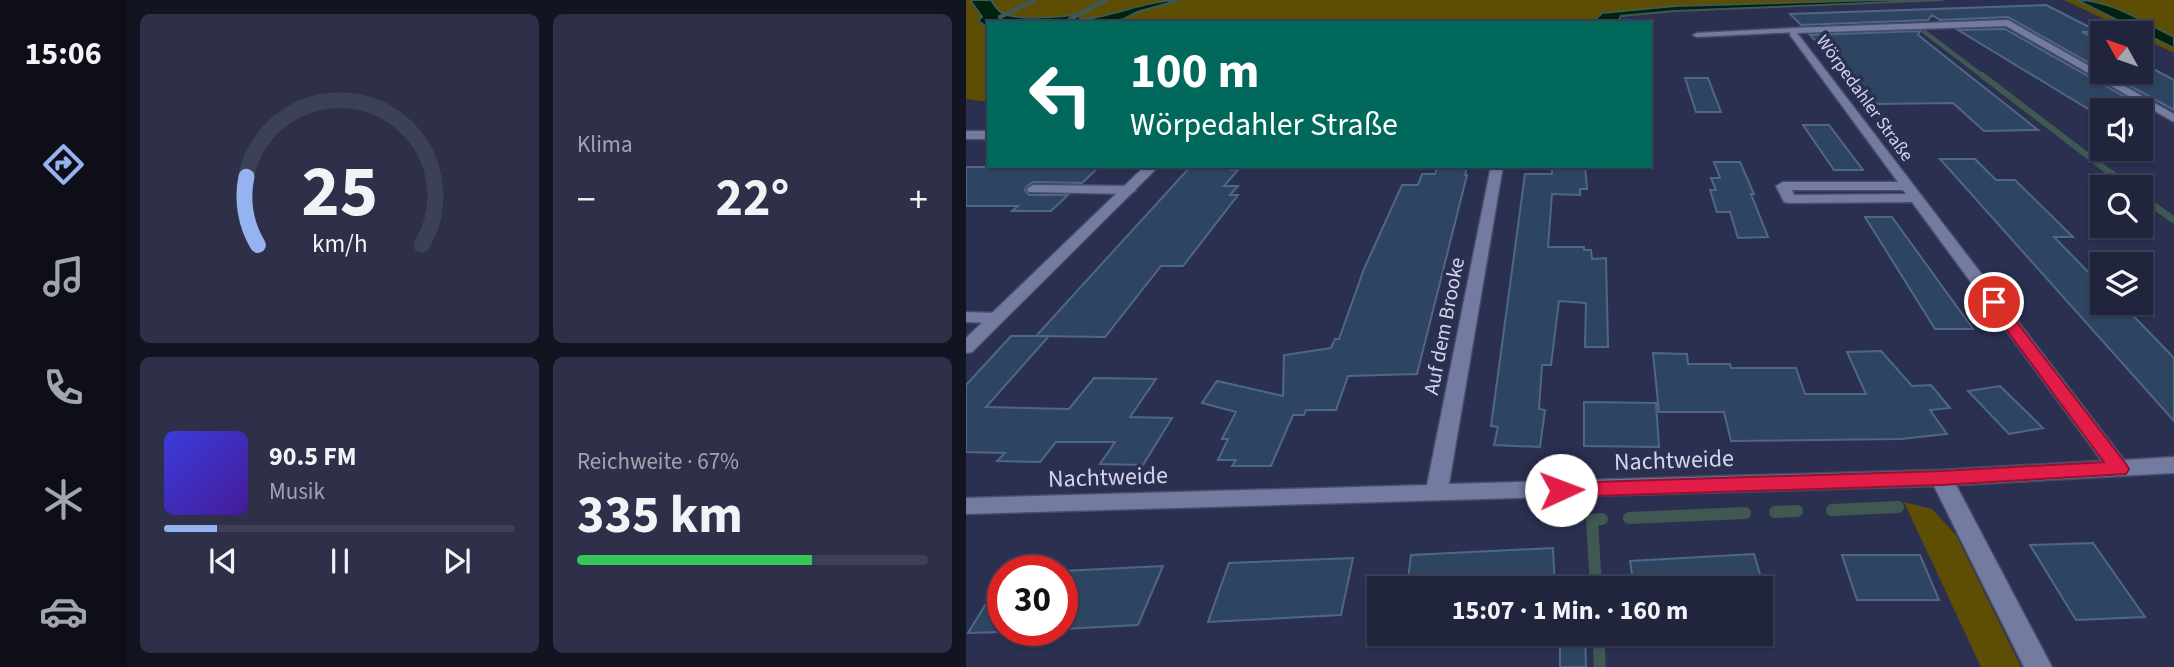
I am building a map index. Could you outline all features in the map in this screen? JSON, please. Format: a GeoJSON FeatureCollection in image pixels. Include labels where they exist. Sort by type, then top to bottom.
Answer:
{"type":"FeatureCollection","features":[{"type":"Feature","properties":{"kind":"street","name":"Wörpedahler Straße"},"geometry":{"type":"LineString","coordinates":[[2119,469],[1793,33],[1794,30],[1992,22],[2019,27],[2174,119]]}},
{"type":"Feature","properties":{"kind":"street"},"geometry":{"type":"LineString","coordinates":[[966,135],[987,135]]}},
{"type":"Feature","properties":{"kind":"street"},"geometry":{"type":"LineString","coordinates":[[966,348],[1151,168]]}},
{"type":"Feature","properties":{"kind":"street","name":"Auf dem Brooke"},"geometry":{"type":"LineString","coordinates":[[1436,494],[1497,168]]}},
{"type":"Feature","properties":{"kind":"street","name":"Wörpedahler Straße"},"geometry":{"type":"LineString","coordinates":[[1906,186],[1783,186],[1789,199],[1915,198]]}},
{"type":"Feature","properties":{"kind":"street","name":"Nachtweide"},"geometry":{"type":"LineString","coordinates":[[966,506],[1941,478],[2174,465]]}},
{"type":"Feature","properties":{"kind":"street"},"geometry":{"type":"LineString","coordinates":[[1941,478],[2038,667]]}},
{"type":"Feature","properties":{"kind":"lane"},"geometry":{"type":"LineString","coordinates":[[1697,34],[1794,30]]}},
{"type":"Feature","properties":{"kind":"lane"},"geometry":{"type":"LineString","coordinates":[[1033,189],[1130,190]]}},
{"type":"Feature","properties":{"kind":"lane"},"geometry":{"type":"LineString","coordinates":[[966,317],[996,318]]}},
{"type":"Feature","properties":{"kind":"shaded area"},"geometry":{"type":"Polygon","coordinates":[[[966,0],[1943,0],[1674,11],[1621,16],[1618,21],[987,21],[987,102],[966,99],[966,0]]]}},
{"type":"Feature","properties":{"kind":"shaded area"},"geometry":{"type":"Polygon","coordinates":[[[970,0],[991,0],[1002,13],[1017,17],[1078,14],[1085,19],[1156,2],[1180,0],[1114,21],[987,21],[987,27],[978,21],[982,17],[970,0]]]}},
{"type":"Feature","properties":{"kind":"shaded area"},"geometry":{"type":"Polygon","coordinates":[[[1943,0],[1674,11],[1621,16],[1618,21],[1595,20],[1602,13],[1676,6],[1943,0]]]}},
{"type":"Feature","properties":{"kind":"shaded area"},"geometry":{"type":"Polygon","coordinates":[[[2064,0],[2174,0],[2174,53],[2153,43],[2153,21],[2108,21],[2064,0]]]}},
{"type":"Feature","properties":{"kind":"shaded area"},"geometry":{"type":"Polygon","coordinates":[[[2077,0],[2102,4],[2143,21],[2119,21],[2077,0]]]}},
{"type":"Feature","properties":{"kind":"shaded area"},"geometry":{"type":"Polygon","coordinates":[[[2153,26],[2174,37],[2174,48],[2153,38],[2153,26]]]}},
{"type":"Feature","properties":{"kind":"shaded area"},"geometry":{"type":"Polygon","coordinates":[[[1904,502],[1932,509],[1956,535],[2021,667],[1981,667],[1904,502]]]}},
{"type":"Feature","properties":{"kind":"building"},"geometry":{"type":"Polygon","coordinates":[[[2046,5],[2090,27],[2090,32],[2082,32],[2090,36],[2090,63],[2008,17],[1940,20],[1932,15],[1928,20],[1801,25],[1790,14],[2046,5]]]}},
{"type":"Feature","properties":{"kind":"building"},"geometry":{"type":"Polygon","coordinates":[[[2005,29],[2090,77],[2090,84],[2102,84],[2127,98],[2090,98],[2090,110],[1958,30],[2005,29]]]}},
{"type":"Feature","properties":{"kind":"building"},"geometry":{"type":"Polygon","coordinates":[[[1920,31],[1918,35],[2038,130],[1984,131],[1953,103],[1876,104],[1810,35],[1920,31]]]}},
{"type":"Feature","properties":{"kind":"building"},"geometry":{"type":"Polygon","coordinates":[[[2153,69],[2174,80],[2174,110],[2127,84],[2153,84],[2153,69]]]}},
{"type":"Feature","properties":{"kind":"building"},"geometry":{"type":"Polygon","coordinates":[[[1685,78],[1708,78],[1721,112],[1696,112],[1685,78]]]}},
{"type":"Feature","properties":{"kind":"building"},"geometry":{"type":"Polygon","coordinates":[[[1803,125],[1829,125],[1863,170],[1834,170],[1803,125]]]}},
{"type":"Feature","properties":{"kind":"building"},"geometry":{"type":"Polygon","coordinates":[[[1940,159],[1975,159],[1996,180],[2015,180],[2073,237],[2054,237],[2090,274],[2090,315],[2133,315],[2174,358],[2174,421],[1940,159]]]}},
{"type":"Feature","properties":{"kind":"building"},"geometry":{"type":"Polygon","coordinates":[[[1714,162],[1740,162],[1768,237],[1738,238],[1730,212],[1717,212],[1710,190],[1716,190],[1711,178],[1720,178],[1714,162]]]}},
{"type":"Feature","properties":{"kind":"building"},"geometry":{"type":"Polygon","coordinates":[[[966,167],[1098,168],[1082,183],[1033,182],[1026,187],[1029,195],[1068,195],[1051,211],[1012,211],[1018,206],[966,206],[966,167]]]}},
{"type":"Feature","properties":{"kind":"building"},"geometry":{"type":"Polygon","coordinates":[[[1189,168],[1238,170],[1224,186],[1238,186],[1230,195],[1238,195],[1183,266],[1161,266],[1105,337],[1036,336],[1189,168]]]}},
{"type":"Feature","properties":{"kind":"building"},"geometry":{"type":"Polygon","coordinates":[[[1437,168],[1467,168],[1417,374],[1348,376],[1336,410],[1306,410],[1304,415],[1293,415],[1271,466],[1232,466],[1236,460],[1218,460],[1228,439],[1222,439],[1236,412],[1202,403],[1217,381],[1283,396],[1284,355],[1331,348],[1335,339],[1339,339],[1364,269],[1402,185],[1418,185],[1422,174],[1435,174],[1437,168]]]}},
{"type":"Feature","properties":{"kind":"building"},"geometry":{"type":"Polygon","coordinates":[[[1552,168],[1585,168],[1587,189],[1580,189],[1580,195],[1552,194],[1548,247],[1584,247],[1584,250],[1591,250],[1592,259],[1606,258],[1608,347],[1585,347],[1586,303],[1559,301],[1551,365],[1542,365],[1539,409],[1545,410],[1540,447],[1494,445],[1498,427],[1491,426],[1525,174],[1552,174],[1552,168]]]}},
{"type":"Feature","properties":{"kind":"building"},"geometry":{"type":"Polygon","coordinates":[[[1865,217],[1892,217],[1973,329],[1935,329],[1865,217]]]}},
{"type":"Feature","properties":{"kind":"building"},"geometry":{"type":"Polygon","coordinates":[[[1011,336],[1049,336],[986,407],[1069,409],[1094,378],[1156,379],[1130,417],[1172,418],[1143,465],[1100,464],[1115,442],[1056,442],[1040,462],[997,461],[1005,453],[966,452],[966,385],[1011,336]]]}},
{"type":"Feature","properties":{"kind":"building"},"geometry":{"type":"Polygon","coordinates":[[[1881,351],[1912,386],[1931,385],[1950,408],[1930,410],[1947,434],[1901,439],[1731,441],[1724,412],[1659,412],[1653,353],[1687,354],[1688,364],[1730,364],[1731,368],[1796,368],[1805,394],[1866,394],[1847,352],[1881,351]]]}},
{"type":"Feature","properties":{"kind":"building"},"geometry":{"type":"Polygon","coordinates":[[[2000,386],[2043,428],[2009,434],[1968,391],[2000,386]]]}},
{"type":"Feature","properties":{"kind":"building"},"geometry":{"type":"Polygon","coordinates":[[[1584,402],[1656,403],[1659,447],[1584,446],[1584,402]]]}},
{"type":"Feature","properties":{"kind":"building"},"geometry":{"type":"Polygon","coordinates":[[[2093,543],[2145,617],[2076,620],[2030,545],[2093,543]]]}},
{"type":"Feature","properties":{"kind":"building"},"geometry":{"type":"Polygon","coordinates":[[[1553,548],[1554,576],[1408,576],[1411,555],[1553,548]]]}},
{"type":"Feature","properties":{"kind":"building"},"geometry":{"type":"Polygon","coordinates":[[[1754,554],[1760,576],[1632,576],[1630,561],[1754,554]]]}},
{"type":"Feature","properties":{"kind":"building"},"geometry":{"type":"Polygon","coordinates":[[[1842,555],[1920,555],[1939,600],[1857,600],[1842,555]]]}},
{"type":"Feature","properties":{"kind":"building"},"geometry":{"type":"Polygon","coordinates":[[[1353,558],[1341,615],[1208,622],[1229,563],[1353,558]]]}},
{"type":"Feature","properties":{"kind":"building"},"geometry":{"type":"Polygon","coordinates":[[[1163,566],[1138,625],[1078,628],[1078,570],[1163,566]]]}},
{"type":"Feature","properties":{"kind":"building"},"geometry":{"type":"Polygon","coordinates":[[[987,602],[987,632],[968,633],[987,602]]]}},
{"type":"Feature","properties":{"kind":"building"},"geometry":{"type":"Polygon","coordinates":[[[1560,646],[1585,646],[1586,667],[1560,667],[1560,646]]]}},
{"type":"Feature","properties":{"kind":"waterway"},"geometry":{"type":"LineString","coordinates":[[1000,17],[1035,0]]}},
{"type":"Feature","properties":{"kind":"waterway"},"geometry":{"type":"LineString","coordinates":[[1070,19],[1106,0]]}},
{"type":"Feature","properties":{"kind":"waterway"},"geometry":{"type":"LineString","coordinates":[[1922,30],[1984,77]]}},
{"type":"Feature","properties":{"kind":"waterway"},"geometry":{"type":"LineString","coordinates":[[1982,75],[2113,175]]}},
{"type":"Feature","properties":{"kind":"waterway"},"geometry":{"type":"LineString","coordinates":[[2153,205],[2174,220]]}},
{"type":"Feature","properties":{"kind":"waterway"},"geometry":{"type":"LineString","coordinates":[[1832,510],[1898,507]]}},
{"type":"Feature","properties":{"kind":"waterway"},"geometry":{"type":"LineString","coordinates":[[1775,512],[1797,511]]}},
{"type":"Feature","properties":{"kind":"waterway"},"geometry":{"type":"LineString","coordinates":[[1629,518],[1745,513]]}},
{"type":"Feature","properties":{"kind":"waterway"},"geometry":{"type":"LineString","coordinates":[[1595,576],[1592,520],[1602,519]]}},
{"type":"Feature","properties":{"kind":"waterway"},"geometry":{"type":"LineString","coordinates":[[1599,646],[1600,667]]}},
{"type":"Feature","properties":{"kind":"route"},"geometry":{"type":"LineString","coordinates":[[1561,490],[1941,478],[2119,469],[1994,302]]}}]}
